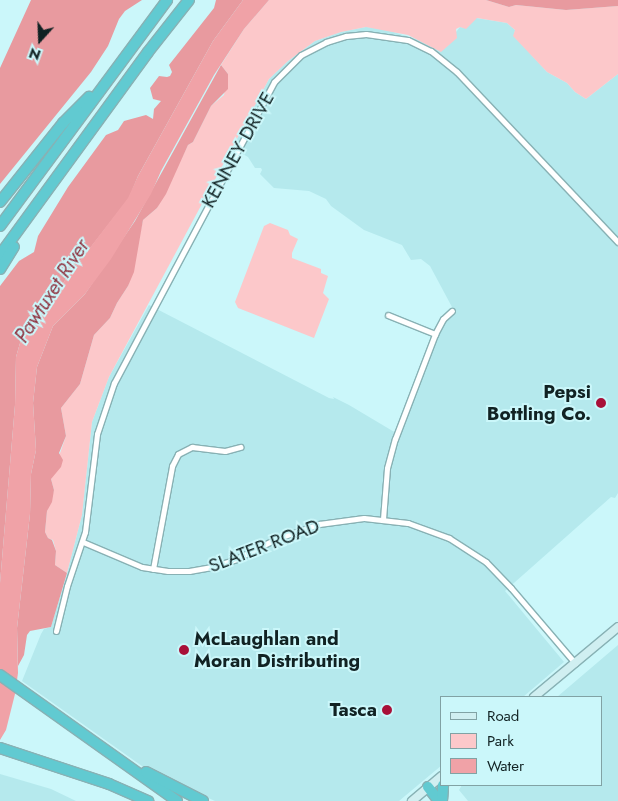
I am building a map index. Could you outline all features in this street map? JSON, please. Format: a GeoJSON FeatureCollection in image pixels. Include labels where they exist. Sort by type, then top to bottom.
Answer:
{"type":"FeatureCollection","features":[{"type":"Feature","properties":{"kind":"highway"},"geometry":{"type":"LineString","coordinates":[[0,226],[167,0]]}},
{"type":"Feature","properties":{"kind":"highway"},"geometry":{"type":"LineString","coordinates":[[0,255],[189,0]]}},
{"type":"Feature","properties":{"kind":"highway"},"geometry":{"type":"LineString","coordinates":[[0,202],[63,123],[108,79]]}},
{"type":"Feature","properties":{"kind":"highway"},"geometry":{"type":"LineString","coordinates":[[0,270],[45,193]]}},
{"type":"Feature","properties":{"kind":"highway"},"geometry":{"type":"LineString","coordinates":[[0,675],[177,801]]}},
{"type":"Feature","properties":{"kind":"highway"},"geometry":{"type":"LineString","coordinates":[[71,726],[153,776],[204,801]]}},
{"type":"Feature","properties":{"kind":"highway"},"geometry":{"type":"LineString","coordinates":[[0,748],[98,780],[148,801]]}},
{"type":"Feature","properties":{"kind":"highway"},"geometry":{"type":"LineString","coordinates":[[98,780],[133,801]]}},
{"type":"Feature","properties":{"kind":"highway"},"geometry":{"type":"LineString","coordinates":[[440,801],[443,786]]}},
{"type":"Feature","properties":{"kind":"highway"},"geometry":{"type":"LineString","coordinates":[[428,787],[440,801]]}},
{"type":"Feature","properties":{"kind":"main road"},"geometry":{"type":"LineString","coordinates":[[535,696],[618,627]]}},
{"type":"Feature","properties":{"kind":"main road"},"geometry":{"type":"LineString","coordinates":[[412,801],[440,778]]}},
{"type":"Feature","properties":{"kind":"street","name":"KENNEY DRIVE"},"geometry":{"type":"LineString","coordinates":[[56,631],[67,586],[82,542],[89,512],[92,462],[97,434],[114,383],[274,82],[292,63],[313,48],[346,36],[380,34],[408,40],[431,51],[461,76],[618,242]]}},
{"type":"Feature","properties":{"kind":"street"},"geometry":{"type":"LineString","coordinates":[[383,519],[388,458],[436,334],[443,319],[452,312]]}},
{"type":"Feature","properties":{"kind":"street"},"geometry":{"type":"LineString","coordinates":[[388,315],[436,334]]}},
{"type":"Feature","properties":{"kind":"street"},"geometry":{"type":"LineString","coordinates":[[153,569],[172,466],[178,454],[192,447],[225,451],[240,447]]}},
{"type":"Feature","properties":{"kind":"street","name":"SLATER ROAD"},"geometry":{"type":"LineString","coordinates":[[82,542],[129,563],[153,569],[199,570],[236,559],[276,539],[319,524],[349,519],[383,519],[435,532],[456,542],[486,562],[508,584],[575,663]]}},
{"type":"Feature","properties":{"kind":"shaded area"},"geometry":{"type":"Polygon","coordinates":[[[31,0],[142,0],[125,11],[119,19],[108,46],[91,72],[0,184],[0,68],[31,0]]]}},
{"type":"Feature","properties":{"kind":"shaded area"},"geometry":{"type":"Polygon","coordinates":[[[216,0],[243,0],[213,41],[138,176],[129,198],[63,283],[46,310],[22,336],[16,357],[15,405],[0,583],[0,286],[19,261],[34,252],[38,236],[68,187],[106,135],[118,130],[124,121],[146,115],[153,119],[154,109],[161,101],[153,99],[150,88],[159,76],[170,76],[172,72],[169,65],[214,8],[216,0]]]}},
{"type":"Feature","properties":{"kind":"shaded area"},"geometry":{"type":"Polygon","coordinates":[[[486,0],[618,0],[618,6],[566,10],[516,5],[509,7],[486,0]]]}},
{"type":"Feature","properties":{"kind":"shaded area"},"geometry":{"type":"Polygon","coordinates":[[[476,18],[507,23],[515,30],[514,36],[547,72],[567,83],[575,92],[586,99],[618,74],[618,493],[615,498],[611,497],[505,591],[564,662],[524,696],[440,696],[440,767],[399,801],[215,801],[149,771],[22,681],[41,634],[44,629],[51,627],[67,573],[82,515],[92,422],[109,377],[149,305],[329,398],[334,399],[333,397],[349,405],[396,433],[439,322],[452,307],[430,266],[421,259],[411,260],[402,245],[364,230],[331,206],[326,199],[309,191],[274,188],[260,174],[261,168],[255,168],[248,157],[232,148],[269,79],[288,61],[315,41],[341,32],[366,27],[384,29],[425,42],[456,32],[460,27],[466,28],[476,18]]]}},
{"type":"Feature","properties":{"kind":"shaded area"},"geometry":{"type":"Polygon","coordinates":[[[221,65],[228,74],[228,89],[211,106],[193,142],[188,145],[166,194],[157,208],[143,220],[134,272],[128,286],[110,318],[94,335],[80,384],[61,408],[66,436],[59,453],[63,460],[61,467],[51,479],[54,490],[52,502],[47,511],[45,532],[48,538],[52,540],[56,551],[55,565],[67,573],[51,627],[30,631],[27,635],[24,655],[18,666],[17,628],[30,514],[31,474],[36,450],[33,403],[37,367],[53,326],[85,294],[135,221],[221,65]]]}},
{"type":"Feature","properties":{"kind":"shaded area"},"geometry":{"type":"Polygon","coordinates":[[[618,645],[618,801],[468,801],[459,790],[461,786],[603,786],[603,696],[558,696],[618,645]]]}},
{"type":"Feature","properties":{"kind":"shaded area"},"geometry":{"type":"Polygon","coordinates":[[[0,774],[51,789],[76,801],[0,801],[0,774]]]}},
{"type":"Feature","properties":{"kind":"green space"},"geometry":{"type":"Polygon","coordinates":[[[269,0],[486,0],[509,7],[516,5],[566,10],[618,6],[618,74],[586,99],[575,92],[567,83],[547,72],[513,36],[515,30],[507,23],[477,18],[466,29],[460,27],[456,29],[457,38],[441,52],[408,35],[366,27],[341,32],[315,41],[288,61],[269,79],[109,377],[92,422],[82,515],[67,573],[55,565],[56,551],[53,540],[48,538],[45,532],[47,511],[54,490],[51,479],[66,436],[61,408],[80,384],[94,335],[110,318],[128,286],[143,220],[157,208],[188,145],[193,142],[211,106],[224,95],[228,74],[221,65],[244,29],[269,0]]]}},
{"type":"Feature","properties":{"kind":"green space"},"geometry":{"type":"Polygon","coordinates":[[[270,223],[288,230],[290,235],[298,239],[292,253],[292,258],[321,269],[321,273],[328,276],[323,293],[329,299],[314,338],[238,308],[235,302],[264,226],[270,223]]]}},
{"type":"Feature","properties":{"kind":"water"},"geometry":{"type":"Polygon","coordinates":[[[243,0],[269,0],[244,29],[214,75],[161,171],[151,194],[111,259],[85,294],[53,326],[37,367],[33,403],[36,450],[31,474],[30,514],[17,628],[18,673],[6,730],[0,740],[0,583],[15,405],[16,357],[22,336],[46,310],[63,283],[128,198],[138,176],[213,41],[243,0]]]}},
{"type":"Feature","properties":{"kind":"place","name":"Pepsi Bottling Co."},"geometry":{"type":"Point","coordinates":[601,403]}},
{"type":"Feature","properties":{"kind":"place","name":"McLaughlan and Moran Distributing"},"geometry":{"type":"Point","coordinates":[184,650]}},
{"type":"Feature","properties":{"kind":"place","name":"Tasca"},"geometry":{"type":"Point","coordinates":[387,710]}},
{"type":"Feature","properties":{"kind":"water label","name":"Pawtuxet River"},"geometry":{"type":"Point","coordinates":[52,291]}}]}
